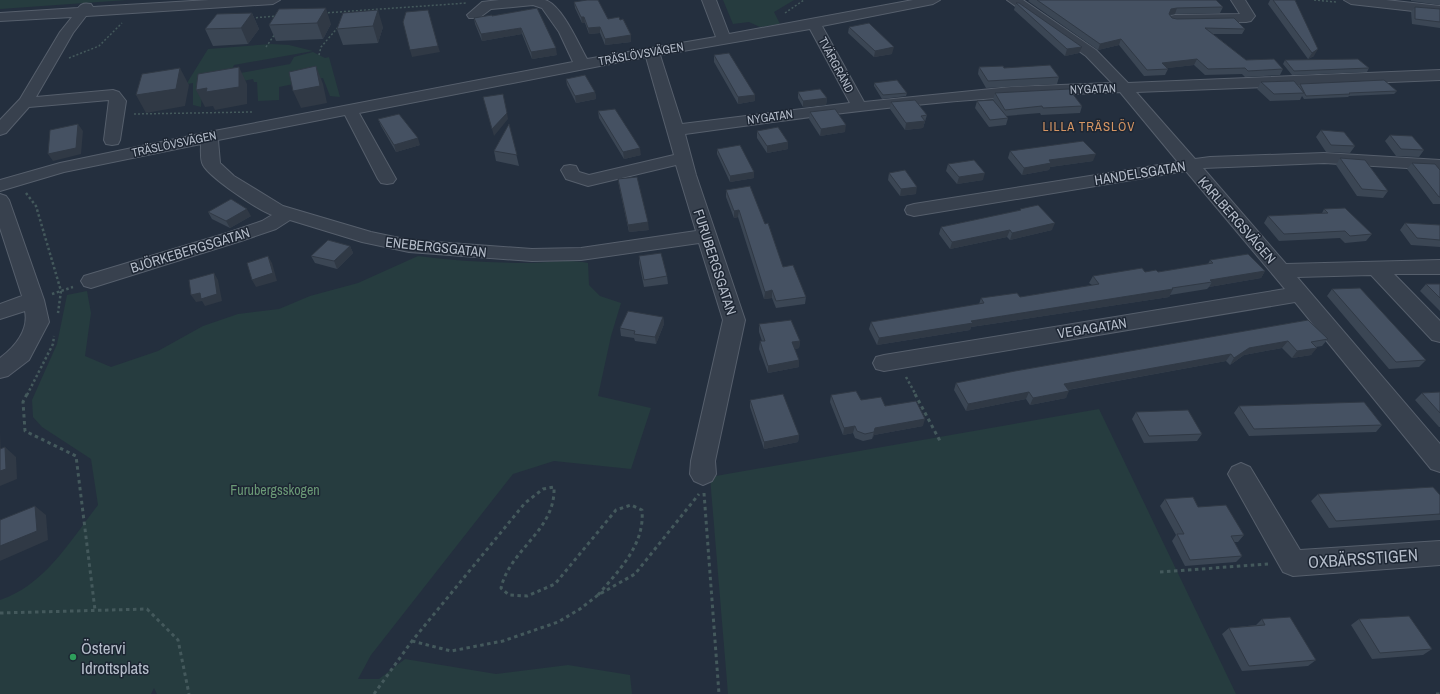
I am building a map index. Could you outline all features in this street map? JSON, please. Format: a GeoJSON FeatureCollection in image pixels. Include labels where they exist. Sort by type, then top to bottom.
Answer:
{"type":"FeatureCollection","features":[{"type":"Feature","properties":{"kind":"street"},"geometry":{"type":"LineString","coordinates":[[0,17],[209,0]]}},
{"type":"Feature","properties":{"kind":"street"},"geometry":{"type":"LineString","coordinates":[[0,13],[273,0]]}},
{"type":"Feature","properties":{"kind":"street"},"geometry":{"type":"LineString","coordinates":[[709,0],[724,39]]}},
{"type":"Feature","properties":{"kind":"street","name":"TRÄSLÖVSVÄGEN"},"geometry":{"type":"LineString","coordinates":[[1,190],[60,168],[209,137],[582,65],[814,24],[933,0]]}},
{"type":"Feature","properties":{"kind":"street","name":"KARLBERGSVÄGEN"},"geometry":{"type":"LineString","coordinates":[[1014,0],[1092,53],[1124,88],[1281,271],[1440,462]]}},
{"type":"Feature","properties":{"kind":"street"},"geometry":{"type":"LineString","coordinates":[[1175,18],[1246,18],[1248,16],[1238,0]]}},
{"type":"Feature","properties":{"kind":"street"},"geometry":{"type":"LineString","coordinates":[[1350,0],[1440,10]]}},
{"type":"Feature","properties":{"kind":"street"},"geometry":{"type":"LineString","coordinates":[[1386,0],[1440,6]]}},
{"type":"Feature","properties":{"kind":"street"},"geometry":{"type":"LineString","coordinates":[[473,9],[487,5],[519,1],[534,1],[547,5],[566,32],[582,65]]}},
{"type":"Feature","properties":{"kind":"street"},"geometry":{"type":"LineString","coordinates":[[0,130],[25,103],[68,32],[84,10]]}},
{"type":"Feature","properties":{"kind":"street","name":"TVÄRGRÄND"},"geometry":{"type":"LineString","coordinates":[[814,24],[859,106]]}},
{"type":"Feature","properties":{"kind":"street","name":"FURUBERGSGATAN"},"geometry":{"type":"LineString","coordinates":[[652,52],[683,158],[734,320],[703,461],[703,474]]}},
{"type":"Feature","properties":{"kind":"street","name":"NYGATAN"},"geometry":{"type":"LineString","coordinates":[[676,130],[859,106],[958,96],[1440,75]]}},
{"type":"Feature","properties":{"kind":"street","name":"TRÄSLÖVSVÄGEN"},"geometry":{"type":"LineString","coordinates":[[25,103],[113,95],[118,101],[112,140]]}},
{"type":"Feature","properties":{"kind":"street"},"geometry":{"type":"LineString","coordinates":[[350,110],[387,179]]}},
{"type":"Feature","properties":{"kind":"street","name":"ENEBERGSGATAN"},"geometry":{"type":"LineString","coordinates":[[209,137],[211,164],[228,180],[276,210],[369,238],[409,246],[516,254],[581,254],[707,236]]}},
{"type":"Feature","properties":{"kind":"street"},"geometry":{"type":"LineString","coordinates":[[570,170],[572,175],[588,181],[683,158]]}},
{"type":"Feature","properties":{"kind":"street","name":"HANDELSGATAN"},"geometry":{"type":"LineString","coordinates":[[914,210],[1190,165],[1324,158],[1440,165]]}},
{"type":"Feature","properties":{"kind":"street"},"geometry":{"type":"LineString","coordinates":[[0,370],[21,354],[38,322],[34,300],[1,190]]}},
{"type":"Feature","properties":{"kind":"street","name":"BJÖRKEBERGSGATAN"},"geometry":{"type":"LineString","coordinates":[[91,281],[234,237],[269,225],[287,214]]}},
{"type":"Feature","properties":{"kind":"street"},"geometry":{"type":"LineString","coordinates":[[1281,271],[1398,266],[1440,267]]}},
{"type":"Feature","properties":{"kind":"street"},"geometry":{"type":"LineString","coordinates":[[1376,268],[1440,334]]}},
{"type":"Feature","properties":{"kind":"street","name":"VEGAGATAN"},"geometry":{"type":"LineString","coordinates":[[891,362],[1300,294]]}},
{"type":"Feature","properties":{"kind":"street"},"geometry":{"type":"LineString","coordinates":[[0,312],[34,300]]}},
{"type":"Feature","properties":{"kind":"street","name":"OXBÄRSSTIGEN"},"geometry":{"type":"LineString","coordinates":[[1241,474],[1293,563],[1440,553]]}},
{"type":"Feature","properties":{"kind":"path"},"geometry":{"type":"LineString","coordinates":[[369,15],[376,9],[473,9]]}},
{"type":"Feature","properties":{"kind":"path"},"geometry":{"type":"LineString","coordinates":[[66,63],[69,58],[90,52],[110,39],[123,21]]}},
{"type":"Feature","properties":{"kind":"path"},"geometry":{"type":"LineString","coordinates":[[319,55],[321,47],[339,25],[345,23]]}},
{"type":"Feature","properties":{"kind":"path"},"geometry":{"type":"LineString","coordinates":[[266,47],[278,30]]}},
{"type":"Feature","properties":{"kind":"path"},"geometry":{"type":"LineString","coordinates":[[116,114],[254,112]]}},
{"type":"Feature","properties":{"kind":"path"},"geometry":{"type":"LineString","coordinates":[[1,190],[28,194],[36,206],[61,291],[58,314]]}},
{"type":"Feature","properties":{"kind":"path"},"geometry":{"type":"LineString","coordinates":[[34,300],[91,281]]}},
{"type":"Feature","properties":{"kind":"path"},"geometry":{"type":"LineString","coordinates":[[55,329],[53,344],[23,402],[25,430],[76,456],[95,610]]}},
{"type":"Feature","properties":{"kind":"path"},"geometry":{"type":"LineString","coordinates":[[891,362],[940,441]]}},
{"type":"Feature","properties":{"kind":"path"},"geometry":{"type":"LineString","coordinates":[[374,694],[412,641],[525,503],[543,489],[554,487],[554,502],[548,516],[504,576],[501,588],[509,595],[527,596],[555,584],[616,510],[631,505],[642,510],[644,519],[643,531],[626,560],[598,594],[580,609],[558,622],[503,641],[451,651],[412,641]]}},
{"type":"Feature","properties":{"kind":"path"},"geometry":{"type":"LineString","coordinates":[[598,594],[635,574],[704,488],[719,694]]}},
{"type":"Feature","properties":{"kind":"path"},"geometry":{"type":"LineString","coordinates":[[1160,572],[1293,563]]}},
{"type":"Feature","properties":{"kind":"path"},"geometry":{"type":"LineString","coordinates":[[0,613],[147,609],[178,640],[190,694]]}},
{"type":"Feature","properties":{"kind":"green space"},"geometry":{"type":"Polygon","coordinates":[[[0,0],[127,0],[0,9],[0,0]]]}},
{"type":"Feature","properties":{"kind":"green space"},"geometry":{"type":"Polygon","coordinates":[[[723,0],[794,0],[774,12],[780,24],[760,27],[749,22],[733,24],[723,0]]]}},
{"type":"Feature","properties":{"kind":"green space"},"geometry":{"type":"Polygon","coordinates":[[[271,44],[289,45],[313,51],[234,65],[229,75],[290,64],[294,57],[313,52],[325,58],[329,57],[340,97],[330,96],[323,78],[279,87],[279,100],[258,101],[257,82],[254,82],[253,79],[202,89],[201,107],[193,105],[193,83],[127,95],[187,83],[208,49],[271,44]]]}},
{"type":"Feature","properties":{"kind":"green space","name":"Furubergsskogen"},"geometry":{"type":"Polygon","coordinates":[[[418,256],[489,262],[532,263],[567,261],[588,263],[589,285],[600,296],[621,303],[611,336],[598,396],[651,408],[631,469],[554,461],[513,474],[371,655],[358,679],[379,679],[405,659],[496,674],[568,665],[630,675],[632,694],[157,694],[154,688],[151,694],[0,694],[0,600],[16,593],[43,573],[67,547],[98,505],[91,459],[42,427],[33,417],[32,400],[57,344],[67,295],[87,291],[91,313],[85,356],[111,367],[158,351],[203,326],[238,314],[279,309],[310,296],[358,283],[418,256]]]}},
{"type":"Feature","properties":{"kind":"green space"},"geometry":{"type":"Polygon","coordinates":[[[1099,409],[1236,694],[728,694],[710,477],[1099,409]]]}},
{"type":"Feature","properties":{"kind":"building"},"geometry":{"type":"Polygon","coordinates":[[[598,0],[608,19],[619,17],[620,20],[623,19],[631,35],[605,39],[600,27],[588,28],[584,17],[581,17],[574,2],[598,0]]]}},
{"type":"Feature","properties":{"kind":"building"},"geometry":{"type":"Polygon","coordinates":[[[1037,0],[1216,0],[1223,7],[1177,8],[1171,9],[1169,14],[1172,18],[1177,19],[1234,18],[1245,29],[1205,28],[1246,60],[1274,59],[1283,69],[1248,71],[1245,68],[1208,69],[1197,59],[1162,63],[1168,69],[1147,70],[1121,39],[1100,44],[1037,0]]]}},
{"type":"Feature","properties":{"kind":"building"},"geometry":{"type":"Polygon","coordinates":[[[1273,0],[1295,0],[1318,49],[1312,53],[1273,0]]]}},
{"type":"Feature","properties":{"kind":"building"},"geometry":{"type":"Polygon","coordinates":[[[1016,3],[1019,3],[1082,47],[1067,49],[1016,3]]]}},
{"type":"Feature","properties":{"kind":"building"},"geometry":{"type":"Polygon","coordinates":[[[1415,7],[1440,9],[1440,22],[1415,19],[1415,7]]]}},
{"type":"Feature","properties":{"kind":"building"},"geometry":{"type":"Polygon","coordinates":[[[326,8],[317,23],[269,25],[279,9],[326,8]]]}},
{"type":"Feature","properties":{"kind":"building"},"geometry":{"type":"Polygon","coordinates":[[[537,8],[556,48],[531,52],[521,28],[481,34],[474,18],[492,16],[537,8]]]}},
{"type":"Feature","properties":{"kind":"building"},"geometry":{"type":"Polygon","coordinates":[[[378,10],[373,26],[337,29],[343,13],[378,10]]]}},
{"type":"Feature","properties":{"kind":"building"},"geometry":{"type":"Polygon","coordinates":[[[428,10],[438,46],[410,50],[403,22],[406,12],[428,10]]]}},
{"type":"Feature","properties":{"kind":"building"},"geometry":{"type":"Polygon","coordinates":[[[252,13],[241,28],[205,29],[217,14],[252,13]]]}},
{"type":"Feature","properties":{"kind":"building"},"geometry":{"type":"Polygon","coordinates":[[[869,23],[894,47],[875,51],[849,27],[869,23]]]}},
{"type":"Feature","properties":{"kind":"building"},"geometry":{"type":"Polygon","coordinates":[[[729,53],[755,95],[738,97],[714,55],[729,53]]]}},
{"type":"Feature","properties":{"kind":"building"},"geometry":{"type":"Polygon","coordinates":[[[1358,59],[1369,68],[1294,71],[1285,60],[1358,59]]]}},
{"type":"Feature","properties":{"kind":"building"},"geometry":{"type":"Polygon","coordinates":[[[1050,65],[1059,77],[988,81],[979,67],[1003,66],[1004,68],[1050,65]]]}},
{"type":"Feature","properties":{"kind":"building"},"geometry":{"type":"Polygon","coordinates":[[[316,66],[320,86],[293,91],[289,72],[316,66]]]}},
{"type":"Feature","properties":{"kind":"building"},"geometry":{"type":"Polygon","coordinates":[[[239,67],[239,87],[206,92],[207,88],[196,90],[198,74],[239,67]]]}},
{"type":"Feature","properties":{"kind":"building"},"geometry":{"type":"Polygon","coordinates":[[[180,68],[176,89],[136,95],[142,74],[180,68]]]}},
{"type":"Feature","properties":{"kind":"building"},"geometry":{"type":"Polygon","coordinates":[[[585,75],[595,92],[575,96],[566,79],[585,75]]]}},
{"type":"Feature","properties":{"kind":"building"},"geometry":{"type":"Polygon","coordinates":[[[897,80],[907,93],[883,95],[874,83],[897,80]]]}},
{"type":"Feature","properties":{"kind":"building"},"geometry":{"type":"Polygon","coordinates":[[[1384,80],[1397,91],[1306,96],[1300,84],[1384,80]]]}},
{"type":"Feature","properties":{"kind":"building"},"geometry":{"type":"Polygon","coordinates":[[[1294,81],[1304,93],[1274,94],[1261,82],[1294,81]]]}},
{"type":"Feature","properties":{"kind":"building"},"geometry":{"type":"Polygon","coordinates":[[[820,89],[827,98],[803,101],[798,92],[820,89]]]}},
{"type":"Feature","properties":{"kind":"building"},"geometry":{"type":"Polygon","coordinates":[[[1069,89],[1082,106],[1043,108],[1042,106],[1005,110],[995,93],[1069,89]]]}},
{"type":"Feature","properties":{"kind":"building"},"geometry":{"type":"Polygon","coordinates":[[[503,94],[507,113],[492,129],[483,97],[503,94]]]}},
{"type":"Feature","properties":{"kind":"building"},"geometry":{"type":"Polygon","coordinates":[[[915,100],[927,115],[921,116],[925,121],[906,123],[891,102],[915,100]]]}},
{"type":"Feature","properties":{"kind":"building"},"geometry":{"type":"Polygon","coordinates":[[[993,100],[1008,118],[990,120],[977,101],[993,100]]]}},
{"type":"Feature","properties":{"kind":"building"},"geometry":{"type":"Polygon","coordinates":[[[615,109],[640,148],[623,152],[598,111],[615,109]]]}},
{"type":"Feature","properties":{"kind":"building"},"geometry":{"type":"Polygon","coordinates":[[[835,109],[846,125],[821,129],[810,112],[835,109]]]}},
{"type":"Feature","properties":{"kind":"building"},"geometry":{"type":"Polygon","coordinates":[[[399,114],[418,138],[394,145],[378,119],[399,114]]]}},
{"type":"Feature","properties":{"kind":"building"},"geometry":{"type":"Polygon","coordinates":[[[78,124],[76,148],[48,154],[50,130],[78,124]]]}},
{"type":"Feature","properties":{"kind":"building"},"geometry":{"type":"Polygon","coordinates":[[[509,124],[517,155],[494,151],[509,124]]]}},
{"type":"Feature","properties":{"kind":"building"},"geometry":{"type":"Polygon","coordinates":[[[778,127],[788,142],[767,146],[757,131],[778,127]]]}},
{"type":"Feature","properties":{"kind":"building"},"geometry":{"type":"Polygon","coordinates":[[[1321,130],[1344,132],[1355,146],[1331,145],[1321,130]]]}},
{"type":"Feature","properties":{"kind":"building"},"geometry":{"type":"Polygon","coordinates":[[[1390,135],[1412,136],[1424,150],[1401,149],[1390,135]]]}},
{"type":"Feature","properties":{"kind":"building"},"geometry":{"type":"Polygon","coordinates":[[[1083,141],[1096,154],[1049,160],[1051,163],[1024,168],[1010,151],[1083,141]]]}},
{"type":"Feature","properties":{"kind":"building"},"geometry":{"type":"Polygon","coordinates":[[[740,145],[754,172],[730,176],[717,149],[740,145]]]}},
{"type":"Feature","properties":{"kind":"building"},"geometry":{"type":"Polygon","coordinates":[[[1340,158],[1365,160],[1388,191],[1362,189],[1340,158]]]}},
{"type":"Feature","properties":{"kind":"building"},"geometry":{"type":"Polygon","coordinates":[[[974,160],[985,173],[959,177],[948,164],[974,160]]]}},
{"type":"Feature","properties":{"kind":"building"},"geometry":{"type":"Polygon","coordinates":[[[1412,163],[1435,164],[1440,170],[1440,197],[1439,197],[1412,163]]]}},
{"type":"Feature","properties":{"kind":"building"},"geometry":{"type":"Polygon","coordinates":[[[905,170],[917,187],[901,189],[889,173],[905,170]]]}},
{"type":"Feature","properties":{"kind":"building"},"geometry":{"type":"Polygon","coordinates":[[[637,177],[648,222],[628,225],[618,179],[637,177]]]}},
{"type":"Feature","properties":{"kind":"building"},"geometry":{"type":"Polygon","coordinates":[[[750,186],[765,224],[768,223],[783,267],[793,265],[806,297],[776,301],[772,290],[765,292],[739,210],[734,211],[726,190],[750,186]]]}},
{"type":"Feature","properties":{"kind":"building"},"geometry":{"type":"Polygon","coordinates":[[[231,199],[247,209],[226,221],[208,212],[231,199]]]}},
{"type":"Feature","properties":{"kind":"building"},"geometry":{"type":"Polygon","coordinates":[[[1038,205],[1055,223],[1012,233],[1010,230],[952,242],[941,227],[1021,210],[1020,209],[1038,205]]]}},
{"type":"Feature","properties":{"kind":"building"},"geometry":{"type":"Polygon","coordinates":[[[1345,208],[1372,234],[1350,236],[1345,231],[1284,234],[1268,216],[1328,213],[1324,209],[1345,208]]]}},
{"type":"Feature","properties":{"kind":"building"},"geometry":{"type":"Polygon","coordinates":[[[1405,223],[1440,225],[1440,240],[1417,238],[1405,223]]]}},
{"type":"Feature","properties":{"kind":"building"},"geometry":{"type":"Polygon","coordinates":[[[328,240],[350,246],[334,261],[311,256],[328,240]]]}},
{"type":"Feature","properties":{"kind":"building"},"geometry":{"type":"Polygon","coordinates":[[[661,253],[667,276],[644,280],[639,256],[661,253]]]}},
{"type":"Feature","properties":{"kind":"building"},"geometry":{"type":"Polygon","coordinates":[[[1248,254],[1265,271],[1210,280],[1212,282],[1172,288],[1173,289],[971,321],[973,323],[879,338],[871,322],[984,303],[981,298],[1017,293],[1020,297],[1099,284],[1093,276],[1142,268],[1145,272],[1156,270],[1158,272],[1213,263],[1210,260],[1248,254]]]}},
{"type":"Feature","properties":{"kind":"building"},"geometry":{"type":"Polygon","coordinates":[[[268,256],[273,273],[252,280],[247,263],[268,256]]]}},
{"type":"Feature","properties":{"kind":"building"},"geometry":{"type":"Polygon","coordinates":[[[214,273],[217,294],[201,299],[200,293],[191,295],[189,280],[214,273]]]}},
{"type":"Feature","properties":{"kind":"building"},"geometry":{"type":"Polygon","coordinates":[[[1426,284],[1440,284],[1440,298],[1426,284]]]}},
{"type":"Feature","properties":{"kind":"building"},"geometry":{"type":"Polygon","coordinates":[[[1360,288],[1426,360],[1396,362],[1332,289],[1360,288]]]}},
{"type":"Feature","properties":{"kind":"building"},"geometry":{"type":"Polygon","coordinates":[[[628,311],[663,317],[655,337],[634,334],[635,331],[620,328],[628,311]]]}},
{"type":"Feature","properties":{"kind":"building"},"geometry":{"type":"Polygon","coordinates":[[[791,320],[800,341],[792,342],[799,360],[768,366],[760,341],[765,341],[759,324],[791,320]]]}},
{"type":"Feature","properties":{"kind":"building"},"geometry":{"type":"Polygon","coordinates":[[[1308,320],[1328,339],[1311,342],[1317,348],[1297,351],[1288,341],[1249,348],[1234,358],[1231,354],[1064,384],[1069,391],[1033,398],[1029,392],[968,404],[956,383],[1015,371],[1308,320]]]}},
{"type":"Feature","properties":{"kind":"building"},"geometry":{"type":"Polygon","coordinates":[[[856,391],[861,400],[881,397],[885,406],[916,401],[925,419],[875,428],[874,432],[865,434],[857,431],[855,426],[844,428],[831,395],[856,391]]]}},
{"type":"Feature","properties":{"kind":"building"},"geometry":{"type":"Polygon","coordinates":[[[1440,392],[1440,413],[1422,393],[1440,392]]]}},
{"type":"Feature","properties":{"kind":"building"},"geometry":{"type":"Polygon","coordinates":[[[783,394],[799,435],[764,442],[750,400],[783,394]]]}},
{"type":"Feature","properties":{"kind":"building"},"geometry":{"type":"Polygon","coordinates":[[[1364,402],[1382,425],[1254,429],[1239,406],[1364,402]]]}},
{"type":"Feature","properties":{"kind":"building"},"geometry":{"type":"Polygon","coordinates":[[[1188,410],[1202,434],[1149,436],[1136,412],[1188,410]]]}},
{"type":"Feature","properties":{"kind":"building"},"geometry":{"type":"Polygon","coordinates":[[[5,447],[6,469],[0,471],[0,449],[5,447]]]}},
{"type":"Feature","properties":{"kind":"building"},"geometry":{"type":"Polygon","coordinates":[[[1433,487],[1440,495],[1440,514],[1336,521],[1318,494],[1433,487]]]}},
{"type":"Feature","properties":{"kind":"building"},"geometry":{"type":"Polygon","coordinates":[[[1193,497],[1198,507],[1226,505],[1244,535],[1231,536],[1242,556],[1190,560],[1177,534],[1184,534],[1165,499],[1193,497]]]}},
{"type":"Feature","properties":{"kind":"building"},"geometry":{"type":"Polygon","coordinates":[[[35,506],[37,531],[0,546],[0,520],[35,506]]]}},
{"type":"Feature","properties":{"kind":"building"},"geometry":{"type":"Polygon","coordinates":[[[1409,616],[1432,649],[1380,653],[1359,619],[1409,616]]]}},
{"type":"Feature","properties":{"kind":"building"},"geometry":{"type":"Polygon","coordinates":[[[1290,617],[1316,660],[1249,666],[1229,628],[1265,625],[1262,619],[1290,617]]]}},
{"type":"Feature","properties":{"kind":"place","name":"Östervi Idrottsplats"},"geometry":{"type":"Point","coordinates":[73,657]}},
{"type":"Feature","properties":{"kind":"district","name":"LILLA TRÄSLÖV"},"geometry":{"type":"Point","coordinates":[1089,126]}}]}
